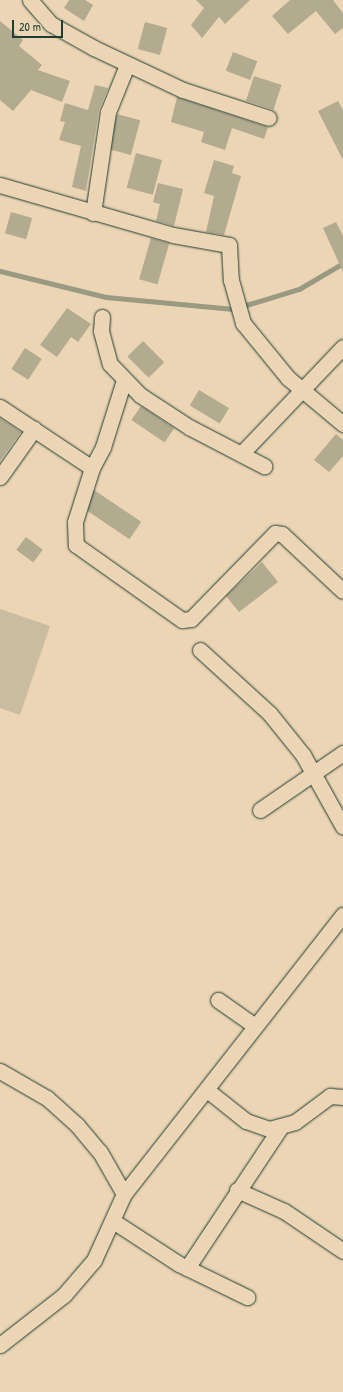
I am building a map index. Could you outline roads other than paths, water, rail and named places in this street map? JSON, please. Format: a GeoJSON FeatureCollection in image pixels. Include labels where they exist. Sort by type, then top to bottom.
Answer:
{"type":"FeatureCollection","features":[{"type":"Feature","properties":{"kind":"street"},"geometry":{"type":"LineString","coordinates":[[30,0],[56,27],[127,65],[183,90],[269,118]]}},
{"type":"Feature","properties":{"kind":"street"},"geometry":{"type":"LineString","coordinates":[[93,213],[108,112],[127,65]]}},
{"type":"Feature","properties":{"kind":"street"},"geometry":{"type":"LineString","coordinates":[[0,185],[93,213],[229,245],[231,280],[243,323],[288,378],[343,424]]}},
{"type":"Feature","properties":{"kind":"street"},"geometry":{"type":"LineString","coordinates":[[102,317],[101,331],[110,364],[140,395],[189,427],[264,466]]}},
{"type":"Feature","properties":{"kind":"street"},"geometry":{"type":"LineString","coordinates":[[241,454],[343,347]]}},
{"type":"Feature","properties":{"kind":"street"},"geometry":{"type":"LineString","coordinates":[[124,380],[103,447],[92,468],[75,522],[76,544],[182,620],[191,619],[276,533],[282,534],[343,591]]}},
{"type":"Feature","properties":{"kind":"street"},"geometry":{"type":"LineString","coordinates":[[0,407],[92,468]]}},
{"type":"Feature","properties":{"kind":"street"},"geometry":{"type":"LineString","coordinates":[[0,477],[34,429]]}},
{"type":"Feature","properties":{"kind":"street"},"geometry":{"type":"LineString","coordinates":[[200,650],[270,714],[313,773],[343,827]]}},
{"type":"Feature","properties":{"kind":"street"},"geometry":{"type":"LineString","coordinates":[[260,810],[343,753]]}},
{"type":"Feature","properties":{"kind":"street"},"geometry":{"type":"LineString","coordinates":[[0,1345],[64,1295],[94,1260],[124,1194],[343,916]]}},
{"type":"Feature","properties":{"kind":"street"},"geometry":{"type":"LineString","coordinates":[[218,1000],[255,1026]]}},
{"type":"Feature","properties":{"kind":"street"},"geometry":{"type":"LineString","coordinates":[[0,1071],[47,1098],[76,1125],[100,1152],[124,1194]]}},
{"type":"Feature","properties":{"kind":"street"},"geometry":{"type":"LineString","coordinates":[[207,1090],[246,1121],[269,1129],[280,1128],[295,1122],[330,1096],[343,1097]]}},
{"type":"Feature","properties":{"kind":"street"},"geometry":{"type":"LineString","coordinates":[[187,1268],[237,1190],[280,1128]]}},
{"type":"Feature","properties":{"kind":"street"},"geometry":{"type":"LineString","coordinates":[[237,1190],[284,1211],[343,1251]]}},
{"type":"Feature","properties":{"kind":"street"},"geometry":{"type":"LineString","coordinates":[[113,1220],[187,1268],[247,1297]]}},
{"type":"Feature","properties":{"kind":"waterway"},"geometry":{"type":"LineString","coordinates":[[0,271],[106,297],[233,309],[299,289],[343,263]]}}]}
